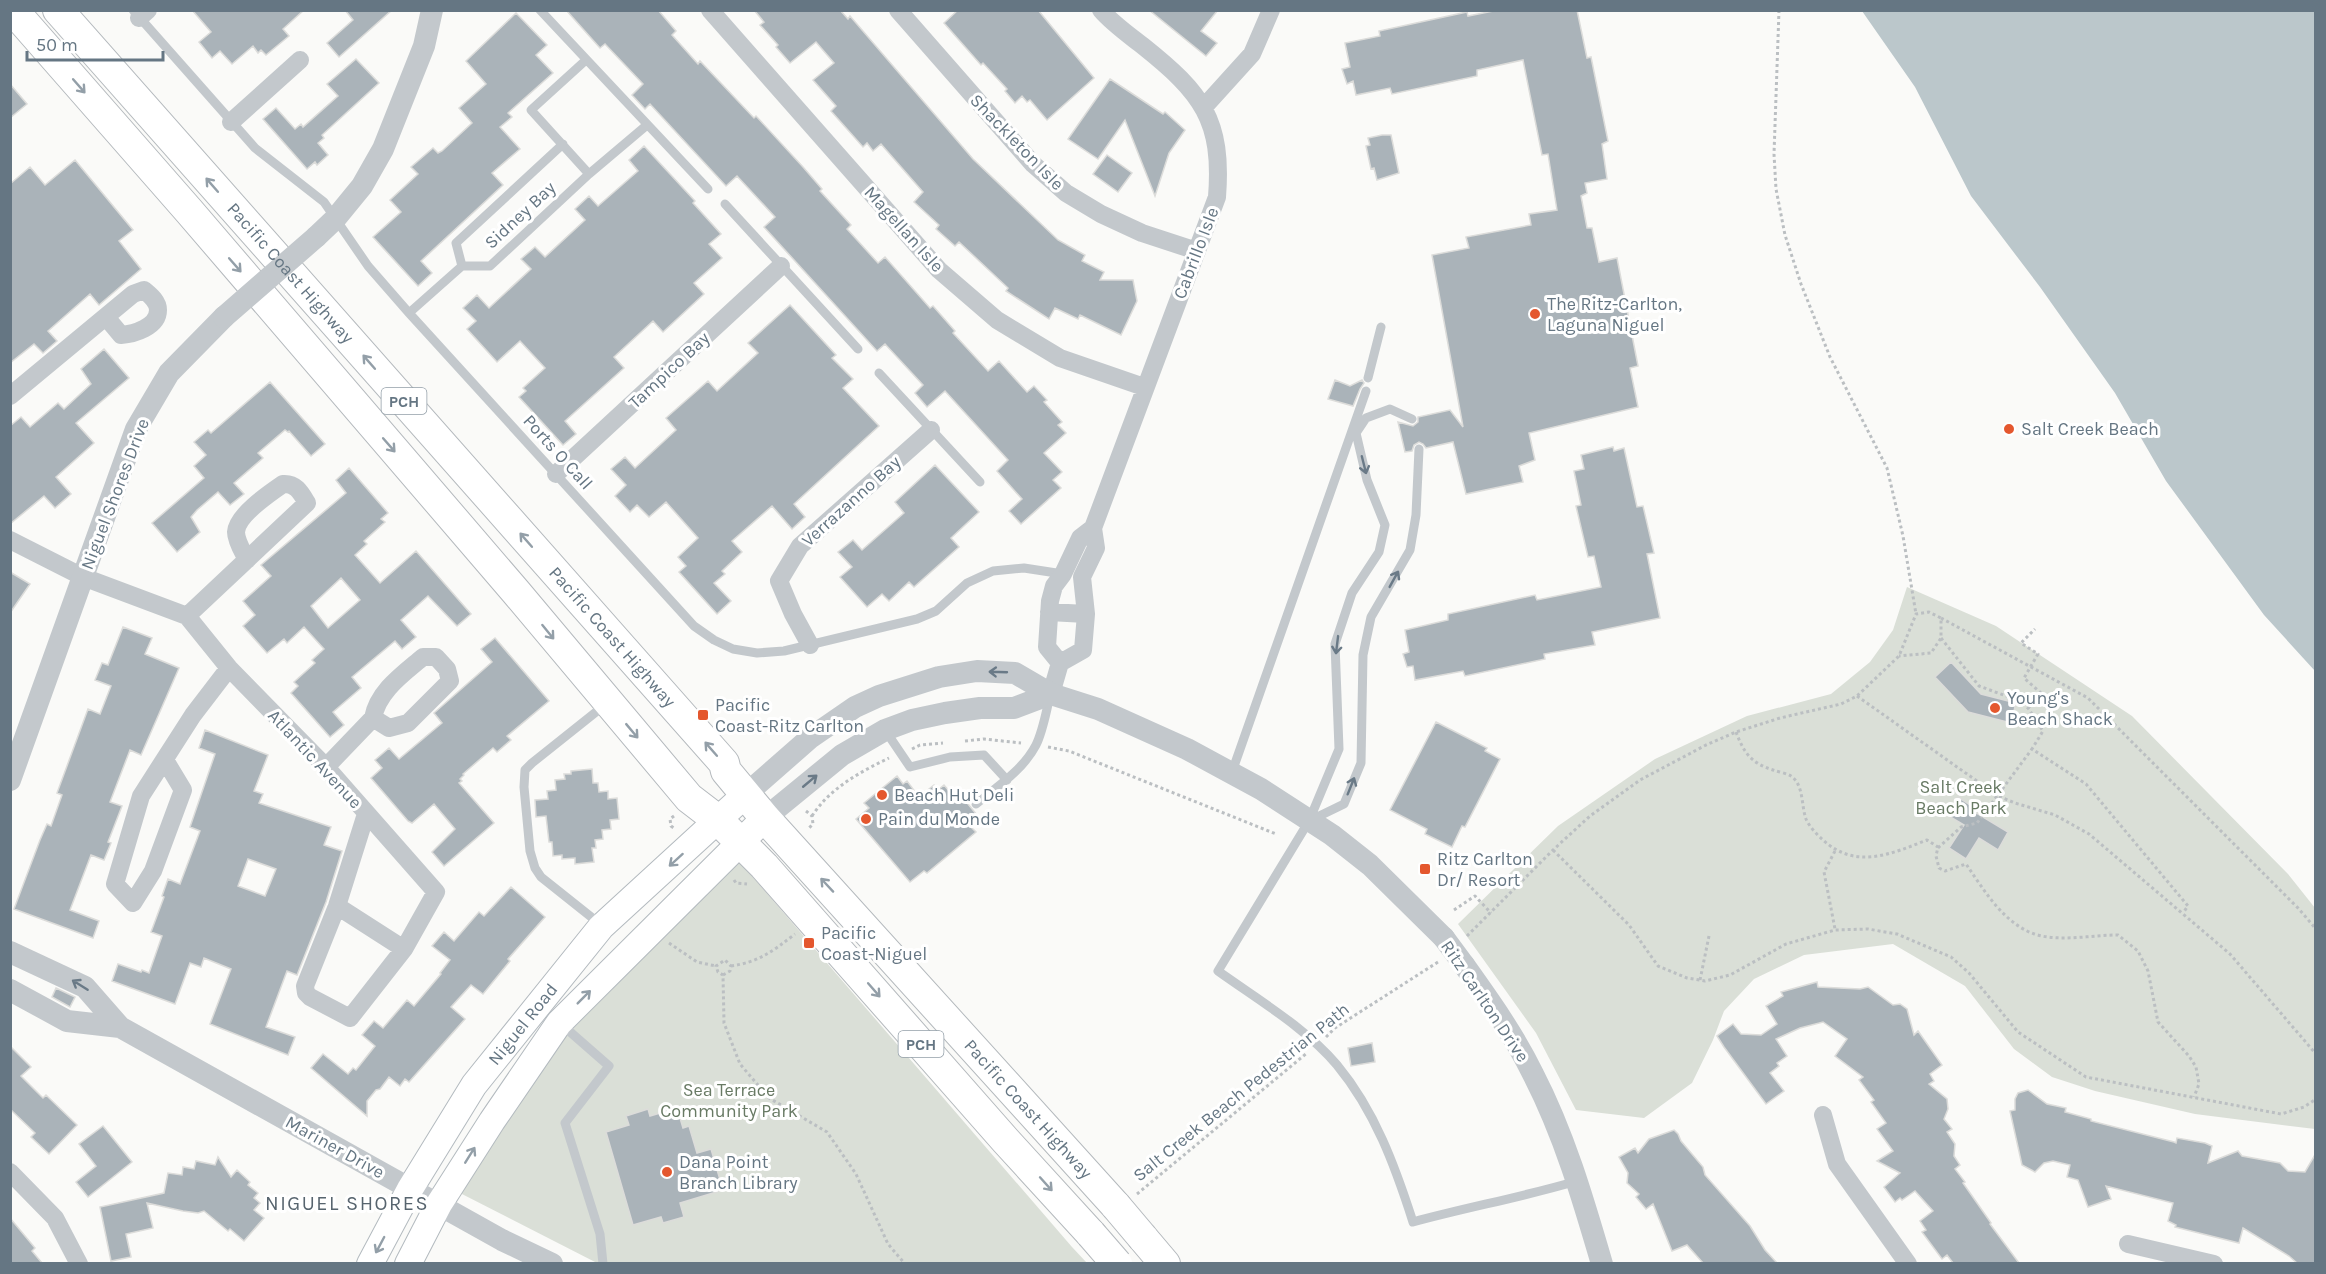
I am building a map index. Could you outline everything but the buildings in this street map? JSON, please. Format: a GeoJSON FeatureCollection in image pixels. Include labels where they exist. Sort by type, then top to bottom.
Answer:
{"type":"FeatureCollection","features":[{"type":"Feature","properties":{"kind":"highway","name":"Pacific Coast Highway"},"geometry":{"type":"LineString","coordinates":[[13,10],[516,592],[688,798],[719,821],[764,866],[1006,1141],[1117,1263]]}},
{"type":"Feature","properties":{"kind":"highway","name":"Pacific Coast Highway"},"geometry":{"type":"LineString","coordinates":[[58,10],[724,763],[726,771],[765,818],[1123,1202],[1143,1238],[1165,1263]]}},
{"type":"Feature","properties":{"kind":"main road","name":"Niguel Road"},"geometry":{"type":"LineString","coordinates":[[370,1263],[410,1189],[474,1084],[603,926],[745,795]]}},
{"type":"Feature","properties":{"kind":"main road","name":"Niguel Road"},"geometry":{"type":"LineString","coordinates":[[408,1263],[439,1204],[559,1023],[765,818]]}},
{"type":"Feature","properties":{"kind":"street","name":"Niguel Shores Drive"},"geometry":{"type":"LineString","coordinates":[[10,780],[136,429],[169,373],[224,317],[335,219],[362,186],[383,149],[424,46],[432,10]]}},
{"type":"Feature","properties":{"kind":"street","name":"Magellan Isle"},"geometry":{"type":"LineString","coordinates":[[710,10],[939,270],[997,320],[1060,358],[1144,387]]}},
{"type":"Feature","properties":{"kind":"street","name":"Shackleton Isle"},"geometry":{"type":"LineString","coordinates":[[897,10],[1033,164],[1066,193],[1101,214],[1142,233],[1197,251]]}},
{"type":"Feature","properties":{"kind":"street","name":"Cabrillo Isle"},"geometry":{"type":"LineString","coordinates":[[1082,577],[1096,548],[1093,528],[1217,197],[1219,166],[1213,132],[1204,106],[1177,73],[1101,10]]}},
{"type":"Feature","properties":{"kind":"street"},"geometry":{"type":"LineString","coordinates":[[1204,106],[1252,54],[1270,10]]}},
{"type":"Feature","properties":{"kind":"street"},"geometry":{"type":"LineString","coordinates":[[231,122],[300,60]]}},
{"type":"Feature","properties":{"kind":"street","name":"Tampico Bay"},"geometry":{"type":"LineString","coordinates":[[556,474],[781,266]]}},
{"type":"Feature","properties":{"kind":"street"},"geometry":{"type":"LineString","coordinates":[[10,396],[106,317]]}},
{"type":"Feature","properties":{"kind":"street","name":"Verrazanno Bay"},"geometry":{"type":"LineString","coordinates":[[810,645],[779,582],[786,566],[800,546],[931,430]]}},
{"type":"Feature","properties":{"kind":"street","name":"Cabrillo Isle"},"geometry":{"type":"LineString","coordinates":[[1060,663],[1047,647],[1049,612],[1054,586],[1063,574],[1080,538],[1093,528]]}},
{"type":"Feature","properties":{"kind":"street"},"geometry":{"type":"LineString","coordinates":[[10,540],[83,577],[187,616],[247,560]]}},
{"type":"Feature","properties":{"kind":"street"},"geometry":{"type":"LineString","coordinates":[[765,818],[842,755],[885,730],[912,720],[945,713],[980,708],[1014,708],[1051,694],[1060,663],[1083,650],[1086,614],[1082,577],[1063,574]]}},
{"type":"Feature","properties":{"kind":"street"},"geometry":{"type":"LineString","coordinates":[[1049,612],[1086,614]]}},
{"type":"Feature","properties":{"kind":"street","name":"Atlantic Avenue"},"geometry":{"type":"LineString","coordinates":[[187,616],[229,668],[326,767],[436,892],[404,949],[350,1018],[306,993],[305,986],[337,906]]}},
{"type":"Feature","properties":{"kind":"street"},"geometry":{"type":"LineString","coordinates":[[165,760],[183,790],[153,871],[133,903],[115,884],[141,796],[194,716],[229,668]]}},
{"type":"Feature","properties":{"kind":"street","name":"Ritz Carlton Drive"},"geometry":{"type":"LineString","coordinates":[[745,795],[810,738],[855,707],[879,696],[939,677],[977,671],[1016,673],[1051,694],[1098,709],[1187,748],[1232,772],[1332,835],[1370,865],[1454,939],[1464,965],[1500,1017],[1534,1074],[1577,1181],[1602,1263]]}},
{"type":"Feature","properties":{"kind":"street"},"geometry":{"type":"LineString","coordinates":[[326,767],[374,718]]}},
{"type":"Feature","properties":{"kind":"street"},"geometry":{"type":"LineString","coordinates":[[366,814],[337,906],[404,949]]}},
{"type":"Feature","properties":{"kind":"street","name":"Mariner Drive"},"geometry":{"type":"LineString","coordinates":[[10,952],[85,987],[120,1027],[502,1240],[552,1263]]}},
{"type":"Feature","properties":{"kind":"street","name":"Mariner Drive"},"geometry":{"type":"LineString","coordinates":[[10,990],[67,1021],[120,1027]]}},
{"type":"Feature","properties":{"kind":"street"},"geometry":{"type":"LineString","coordinates":[[1823,1115],[1837,1164],[1908,1263]]}},
{"type":"Feature","properties":{"kind":"street"},"geometry":{"type":"LineString","coordinates":[[10,1172],[55,1218],[79,1263]]}},
{"type":"Feature","properties":{"kind":"street"},"geometry":{"type":"LineString","coordinates":[[2128,1244],[2214,1263]]}},
{"type":"Feature","properties":{"kind":"lane"},"geometry":{"type":"LineString","coordinates":[[540,10],[708,189]]}},
{"type":"Feature","properties":{"kind":"lane","name":"Ports O Call"},"geometry":{"type":"LineString","coordinates":[[140,13],[255,148],[324,202],[368,266],[694,626],[714,640],[733,649],[757,653],[784,651],[917,619],[936,611],[967,583],[993,571],[1024,568],[1063,574]]}},
{"type":"Feature","properties":{"kind":"lane"},"geometry":{"type":"LineString","coordinates":[[586,60],[531,110],[589,174]]}},
{"type":"Feature","properties":{"kind":"lane","name":"Sidney Bay"},"geometry":{"type":"LineString","coordinates":[[462,266],[490,266],[589,174],[647,125]]}},
{"type":"Feature","properties":{"kind":"lane"},"geometry":{"type":"LineString","coordinates":[[410,313],[462,266],[456,243],[562,144]]}},
{"type":"Feature","properties":{"kind":"lane"},"geometry":{"type":"LineString","coordinates":[[725,204],[858,349]]}},
{"type":"Feature","properties":{"kind":"lane"},"geometry":{"type":"LineString","coordinates":[[1368,378],[1381,327]]}},
{"type":"Feature","properties":{"kind":"lane"},"geometry":{"type":"LineString","coordinates":[[879,373],[980,482]]}},
{"type":"Feature","properties":{"kind":"lane"},"geometry":{"type":"LineString","coordinates":[[1232,772],[1366,391]]}},
{"type":"Feature","properties":{"kind":"lane"},"geometry":{"type":"LineString","coordinates":[[1412,419],[1390,409],[1366,418],[1356,433],[1367,480],[1385,525],[1379,552],[1352,593],[1335,644],[1339,749],[1309,821],[1218,971],[1317,1045],[1337,1065],[1371,1116],[1394,1164],[1413,1222],[1577,1181]]}},
{"type":"Feature","properties":{"kind":"lane"},"geometry":{"type":"LineString","coordinates":[[1309,821],[1344,804],[1360,763],[1363,655],[1371,617],[1410,550],[1416,515],[1419,449]]}},
{"type":"Feature","properties":{"kind":"lane"},"geometry":{"type":"LineString","coordinates":[[976,804],[1007,780],[1027,759],[1036,744],[1051,694]]}},
{"type":"Feature","properties":{"kind":"lane"},"geometry":{"type":"LineString","coordinates":[[603,926],[541,877],[535,868],[530,851],[524,787],[525,770],[532,763],[608,703]]}},
{"type":"Feature","properties":{"kind":"lane"},"geometry":{"type":"LineString","coordinates":[[885,730],[910,767],[950,757],[984,755],[1007,780]]}},
{"type":"Feature","properties":{"kind":"lane"},"geometry":{"type":"LineString","coordinates":[[559,1023],[609,1066],[565,1123],[600,1234],[603,1263]]}},
{"type":"Feature","properties":{"kind":"path"},"geometry":{"type":"LineString","coordinates":[[1454,939],[1491,913],[1590,816],[1640,780],[1736,732],[1780,718],[1841,704],[1857,696],[1899,656],[1916,614],[1903,536],[1887,468],[1830,357],[1801,284],[1785,235],[1776,189],[1774,154],[1779,10]]}},
{"type":"Feature","properties":{"kind":"path"},"geometry":{"type":"LineString","coordinates":[[1916,614],[1929,612],[2088,698],[2298,908],[2316,929]]}},
{"type":"Feature","properties":{"kind":"path"},"geometry":{"type":"LineString","coordinates":[[1899,656],[1931,654],[1941,638],[1941,618]]}},
{"type":"Feature","properties":{"kind":"path"},"geometry":{"type":"LineString","coordinates":[[2028,708],[2041,693],[2024,678],[2038,654],[2022,643],[2035,628]]}},
{"type":"Feature","properties":{"kind":"path"},"geometry":{"type":"LineString","coordinates":[[1941,638],[1979,686],[2017,700],[2028,708],[2043,731],[1977,823],[1961,827],[1938,848],[1936,856],[1939,868],[1945,871],[1966,864],[1990,899],[2024,930],[2047,937],[2118,935],[2138,951],[2148,971],[2157,1022],[2189,1056],[2196,1067],[2199,1084],[2194,1098]]}},
{"type":"Feature","properties":{"kind":"path"},"geometry":{"type":"LineString","coordinates":[[1857,696],[1998,796],[2055,815],[2089,834],[2230,954],[2316,1054]]}},
{"type":"Feature","properties":{"kind":"path"},"geometry":{"type":"LineString","coordinates":[[1736,732],[1744,753],[1759,764],[1790,775],[1799,786],[1806,820],[1835,850],[1859,857],[1885,856],[1927,840],[1938,848]]}},
{"type":"Feature","properties":{"kind":"path"},"geometry":{"type":"LineString","coordinates":[[963,741],[984,739],[1036,744],[1069,751],[1276,834]]}},
{"type":"Feature","properties":{"kind":"path"},"geometry":{"type":"LineString","coordinates":[[812,816],[821,802],[856,774],[920,746],[952,742]]}},
{"type":"Feature","properties":{"kind":"path"},"geometry":{"type":"LineString","coordinates":[[2032,749],[2086,784],[2188,906],[2183,913]]}},
{"type":"Feature","properties":{"kind":"path"},"geometry":{"type":"LineString","coordinates":[[1553,850],[1629,925],[1658,966],[1687,978],[1700,980],[1730,975],[1786,944],[1835,930],[1868,929],[1897,934],[1951,957],[1969,973],[2018,1032],[2086,1077],[2280,1114],[2304,1107],[2316,1099]]}},
{"type":"Feature","properties":{"kind":"path"},"geometry":{"type":"LineString","coordinates":[[1835,850],[1824,872],[1835,930]]}},
{"type":"Feature","properties":{"kind":"path"},"geometry":{"type":"LineString","coordinates":[[730,885],[736,883]]}},
{"type":"Feature","properties":{"kind":"path"},"geometry":{"type":"LineString","coordinates":[[747,884],[755,892]]}},
{"type":"Feature","properties":{"kind":"path"},"geometry":{"type":"LineString","coordinates":[[1455,910],[1475,896],[1491,913]]}},
{"type":"Feature","properties":{"kind":"path"},"geometry":{"type":"LineString","coordinates":[[731,966],[751,963],[797,933],[788,925]]}},
{"type":"Feature","properties":{"kind":"path"},"geometry":{"type":"LineString","coordinates":[[676,935],[668,943],[697,962],[716,966],[725,960],[731,966]]}},
{"type":"Feature","properties":{"kind":"path"},"geometry":{"type":"LineString","coordinates":[[1700,980],[1708,936]]}},
{"type":"Feature","properties":{"kind":"path","name":"Salt Creek Beach Pedestrian Path"},"geometry":{"type":"LineString","coordinates":[[1123,1202],[1335,1028],[1440,961]]}},
{"type":"Feature","properties":{"kind":"path"},"geometry":{"type":"LineString","coordinates":[[716,966],[718,972],[723,975]]}},
{"type":"Feature","properties":{"kind":"path"},"geometry":{"type":"LineString","coordinates":[[723,975],[730,971],[731,966]]}},
{"type":"Feature","properties":{"kind":"path"},"geometry":{"type":"LineString","coordinates":[[723,975],[724,1023],[740,1064],[769,1098],[827,1132],[856,1174],[888,1244],[905,1263]]}},
{"type":"Feature","properties":{"kind":"green space","name":"Salt Creek Beach Park"},"geometry":{"type":"Polygon","coordinates":[[[1907,587],[1996,626],[2132,716],[2288,874],[2315,908],[2315,1129],[2195,1114],[2095,1091],[2052,1077],[2014,1049],[1965,986],[1893,944],[1804,955],[1754,979],[1724,1011],[1692,1083],[1644,1118],[1576,1110],[1536,1033],[1458,924],[1558,826],[1655,759],[1747,716],[1831,694],[1870,662],[1893,630],[1907,587]]]}},
{"type":"Feature","properties":{"kind":"green space","name":"Sea Terrace Community Park"},"geometry":{"type":"Polygon","coordinates":[[[739,861],[1087,1263],[597,1263],[458,1192],[540,1062],[653,943],[739,861]]]}},
{"type":"Feature","properties":{"kind":"shaded area"},"geometry":{"type":"Polygon","coordinates":[[[1862,11],[2315,11],[2315,671],[2264,615],[2166,481],[2115,393],[2040,287],[1971,196],[1915,87],[1862,11]]]}},
{"type":"Feature","properties":{"kind":"place","name":"The Ritz-Carlton, Laguna Niguel"},"geometry":{"type":"Point","coordinates":[1535,314]}},
{"type":"Feature","properties":{"kind":"place","name":"Salt Creek Beach"},"geometry":{"type":"Point","coordinates":[2009,429]}},
{"type":"Feature","properties":{"kind":"place","name":"Young's Beach Shack"},"geometry":{"type":"Point","coordinates":[1995,708]}},
{"type":"Feature","properties":{"kind":"place","name":"Pacific Coast-Ritz Carlton"},"geometry":{"type":"Point","coordinates":[703,715]}},
{"type":"Feature","properties":{"kind":"place","name":"Beach Hut Deli"},"geometry":{"type":"Point","coordinates":[882,795]}},
{"type":"Feature","properties":{"kind":"place","name":"Pain du Monde"},"geometry":{"type":"Point","coordinates":[866,819]}},
{"type":"Feature","properties":{"kind":"place","name":"Ritz Carlton Dr/ Resort"},"geometry":{"type":"Point","coordinates":[1425,869]}},
{"type":"Feature","properties":{"kind":"place","name":"Pacific Coast-Niguel"},"geometry":{"type":"Point","coordinates":[809,943]}},
{"type":"Feature","properties":{"kind":"place","name":"Dana Point Branch Library"},"geometry":{"type":"Point","coordinates":[667,1172]}},
{"type":"Feature","properties":{"kind":"district","name":"NIGUEL SHORES"},"geometry":{"type":"Point","coordinates":[347,1203]}}]}
